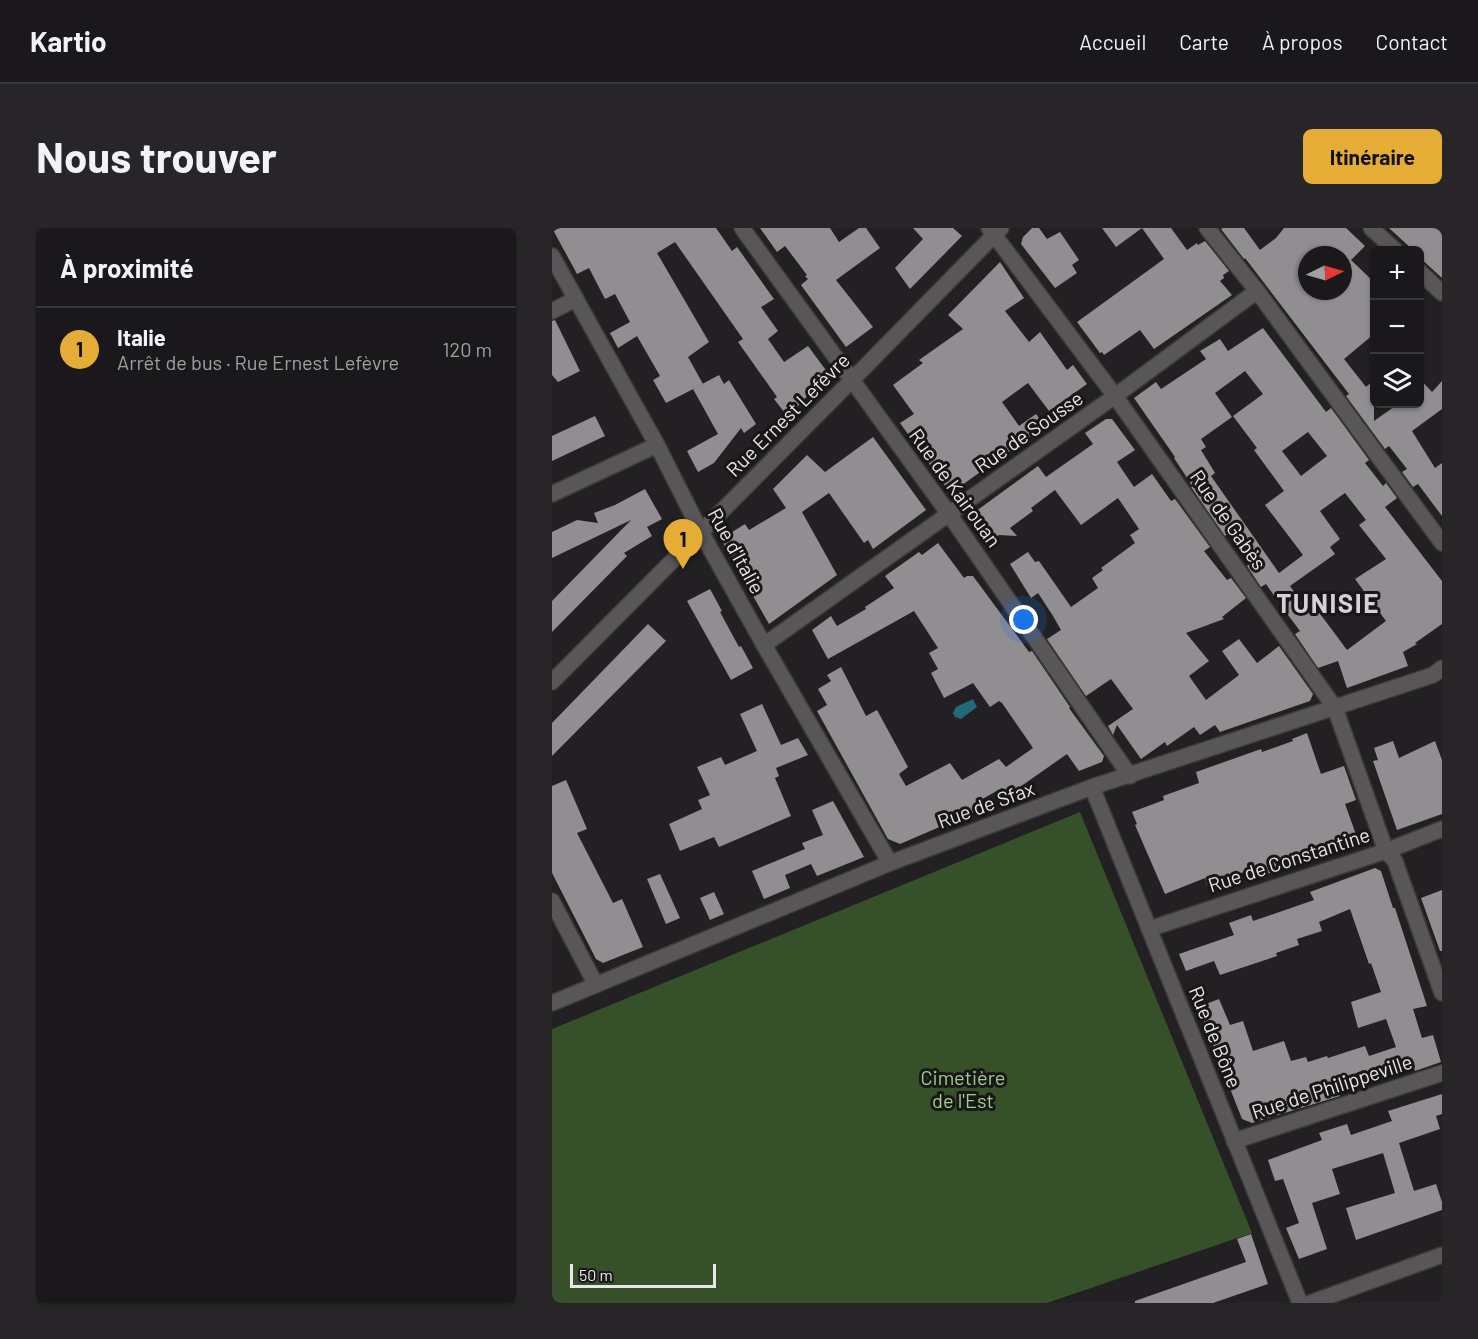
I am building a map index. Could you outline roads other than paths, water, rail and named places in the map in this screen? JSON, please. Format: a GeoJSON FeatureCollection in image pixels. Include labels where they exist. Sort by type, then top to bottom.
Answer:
{"type":"FeatureCollection","features":[{"type":"Feature","properties":{"kind":"street","name":"Rue de Kairouan"},"geometry":{"type":"LineString","coordinates":[[742,228],[949,514],[1130,776]]}},
{"type":"Feature","properties":{"kind":"street"},"geometry":{"type":"LineString","coordinates":[[1207,228],[1257,291],[1442,543]]}},
{"type":"Feature","properties":{"kind":"street"},"geometry":{"type":"LineString","coordinates":[[1371,228],[1391,246]]}},
{"type":"Feature","properties":{"kind":"street","name":"Rue Ernest Lefèvre"},"geometry":{"type":"LineString","coordinates":[[552,682],[851,381],[995,230]]}},
{"type":"Feature","properties":{"kind":"street","name":"Rue de Gabès"},"geometry":{"type":"LineString","coordinates":[[995,230],[1335,708],[1386,851],[1395,861],[1442,993]]}},
{"type":"Feature","properties":{"kind":"street","name":"Rue d'Italie"},"geometry":{"type":"LineString","coordinates":[[552,256],[657,445],[701,532],[890,863]]}},
{"type":"Feature","properties":{"kind":"street"},"geometry":{"type":"LineString","coordinates":[[1424,277],[1442,293]]}},
{"type":"Feature","properties":{"kind":"street","name":"Rue de Sousse"},"geometry":{"type":"LineString","coordinates":[[764,645],[1115,396],[1257,291]]}},
{"type":"Feature","properties":{"kind":"street"},"geometry":{"type":"LineString","coordinates":[[552,311],[576,299]]}},
{"type":"Feature","properties":{"kind":"street"},"geometry":{"type":"LineString","coordinates":[[552,495],[657,445]]}},
{"type":"Feature","properties":{"kind":"street","name":"Rue de Sfax"},"geometry":{"type":"LineString","coordinates":[[552,1003],[890,863],[1092,787],[1434,675],[1442,668]]}},
{"type":"Feature","properties":{"kind":"street","name":"Rue de Bône"},"geometry":{"type":"LineString","coordinates":[[1092,787],[1300,1303]]}},
{"type":"Feature","properties":{"kind":"street","name":"Rue de Constantine"},"geometry":{"type":"LineString","coordinates":[[1149,928],[1386,851],[1442,829]]}},
{"type":"Feature","properties":{"kind":"street"},"geometry":{"type":"LineString","coordinates":[[552,902],[596,985]]}},
{"type":"Feature","properties":{"kind":"street","name":"Rue de Philippeville"},"geometry":{"type":"LineString","coordinates":[[1234,1141],[1442,1073]]}},
{"type":"Feature","properties":{"kind":"street"},"geometry":{"type":"LineString","coordinates":[[1310,1303],[1442,1255]]}},
{"type":"Feature","properties":{"kind":"water"},"geometry":{"type":"Polygon","coordinates":[[[973,699],[977,707],[961,719],[955,717],[953,713],[956,707],[973,699]]]}},
{"type":"Feature","properties":{"kind":"place","name":"Italie"},"geometry":{"type":"Point","coordinates":[683,569]}},
{"type":"Feature","properties":{"kind":"district","name":"TUNISIE"},"geometry":{"type":"Point","coordinates":[1328,604]}},
{"type":"Feature","properties":{"kind":"park label","name":"Cimetière de l'Est"},"geometry":{"type":"Point","coordinates":[963,1090]}}]}
